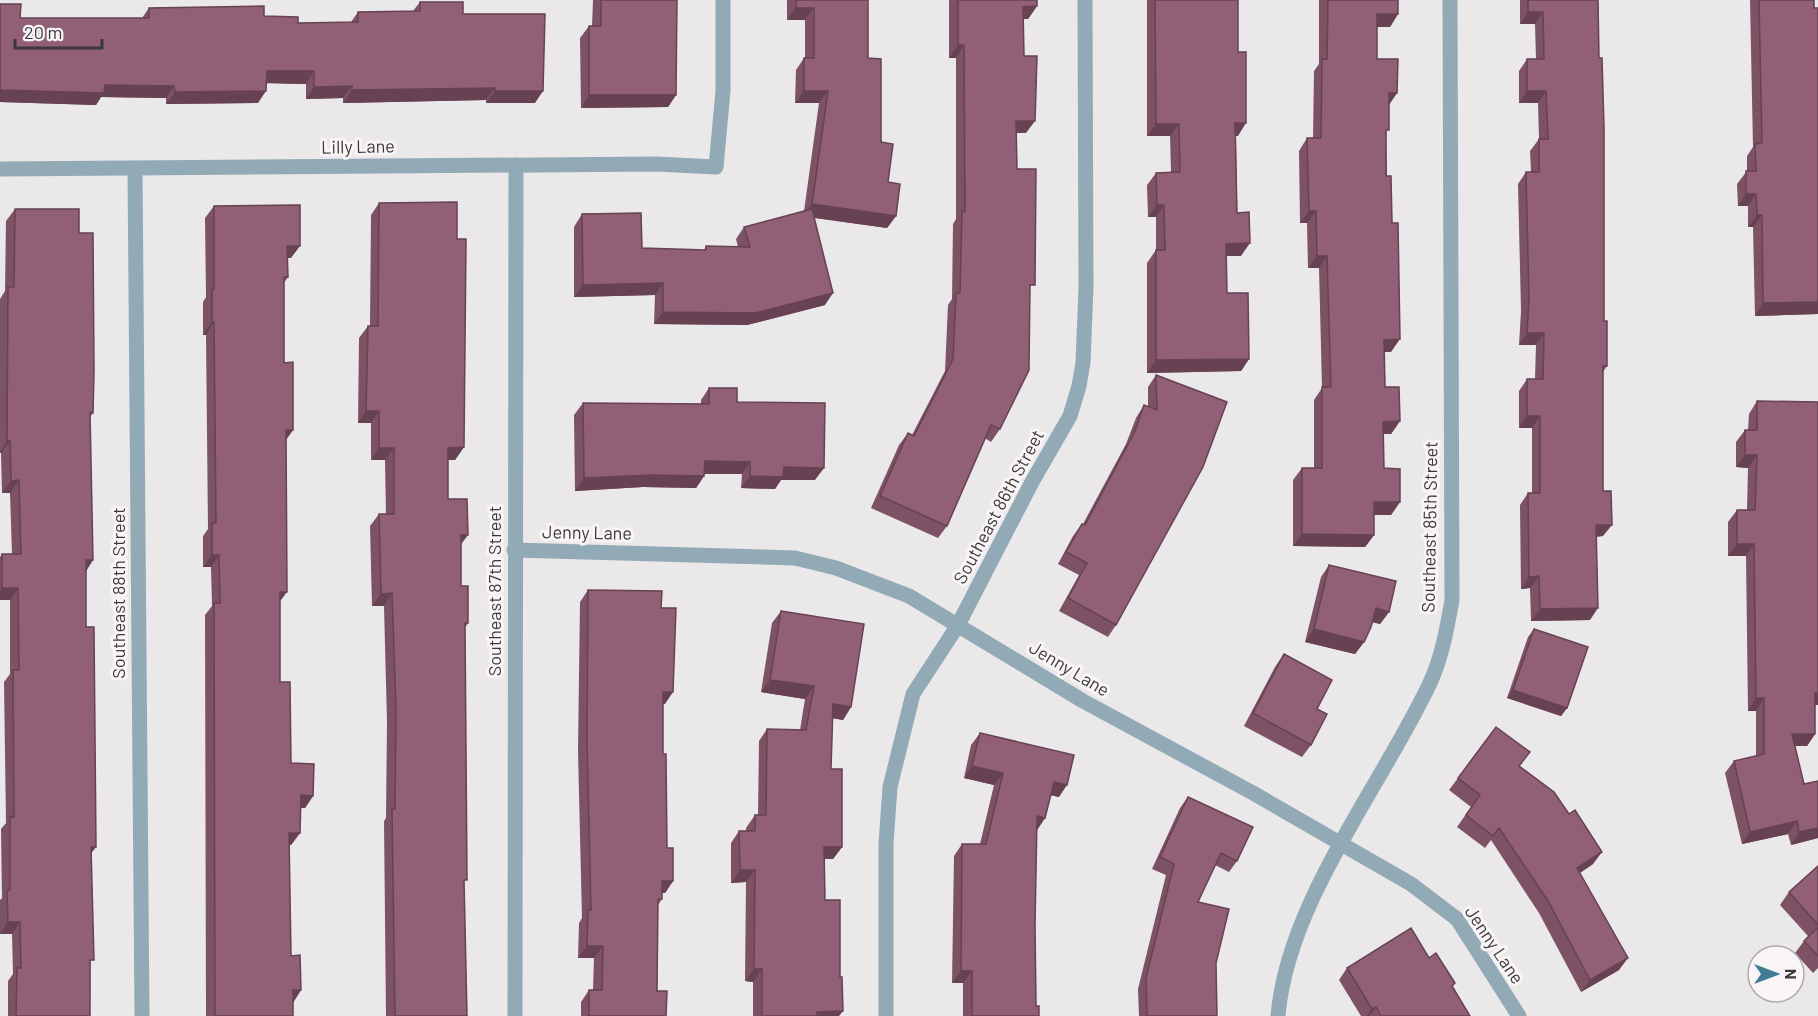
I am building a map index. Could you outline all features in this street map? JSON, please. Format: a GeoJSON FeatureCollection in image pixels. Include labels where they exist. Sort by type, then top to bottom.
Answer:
{"type":"FeatureCollection","features":[{"type":"Feature","properties":{"kind":"street","name":"Lilly Lane"},"geometry":{"type":"LineString","coordinates":[[0,169],[657,164],[716,166],[723,92],[723,0]]}},
{"type":"Feature","properties":{"kind":"street","name":"Southeast 86th Street"},"geometry":{"type":"LineString","coordinates":[[886,1016],[886,844],[890,787],[913,694],[958,626],[1032,482],[1070,417],[1079,386],[1086,288],[1085,0]]}},
{"type":"Feature","properties":{"kind":"street","name":"Southeast 85th Street"},"geometry":{"type":"LineString","coordinates":[[1278,1016],[1287,967],[1309,906],[1430,681],[1445,636],[1452,600],[1450,0]]}},
{"type":"Feature","properties":{"kind":"street","name":"Southeast 87th Street"},"geometry":{"type":"LineString","coordinates":[[515,1016],[516,165]]}},
{"type":"Feature","properties":{"kind":"street","name":"Southeast 88th Street"},"geometry":{"type":"LineString","coordinates":[[135,169],[142,1016]]}},
{"type":"Feature","properties":{"kind":"street","name":"Jenny Lane"},"geometry":{"type":"LineString","coordinates":[[514,550],[795,558],[836,568],[909,596],[1083,701],[1411,884],[1457,919],[1519,1016]]}},
{"type":"Feature","properties":{"kind":"building"},"geometry":{"type":"Polygon","coordinates":[[[601,0],[677,0],[676,95],[589,95],[589,26],[601,26],[601,0]]]}},
{"type":"Feature","properties":{"kind":"building"},"geometry":{"type":"Polygon","coordinates":[[[796,0],[868,0],[868,58],[881,59],[881,142],[893,144],[888,182],[900,184],[896,216],[812,204],[828,91],[804,91],[804,58],[814,58],[814,8],[796,8],[796,0]]]}},
{"type":"Feature","properties":{"kind":"building"},"geometry":{"type":"Polygon","coordinates":[[[958,0],[1037,0],[1037,6],[1023,7],[1024,56],[1037,56],[1035,121],[1016,121],[1017,169],[1036,169],[1035,285],[1030,285],[1029,370],[1000,429],[991,425],[947,526],[880,496],[908,433],[914,436],[953,359],[956,293],[960,293],[962,211],[965,212],[964,45],[958,45],[958,0]]]}},
{"type":"Feature","properties":{"kind":"building"},"geometry":{"type":"Polygon","coordinates":[[[1155,0],[1238,0],[1238,52],[1246,52],[1246,123],[1235,123],[1237,213],[1249,212],[1250,243],[1226,244],[1227,293],[1248,293],[1249,359],[1156,360],[1156,250],[1165,250],[1164,205],[1157,205],[1156,173],[1180,172],[1179,124],[1156,124],[1155,0]]]}},
{"type":"Feature","properties":{"kind":"building"},"geometry":{"type":"Polygon","coordinates":[[[1328,0],[1398,0],[1398,14],[1377,14],[1377,59],[1398,59],[1397,93],[1389,93],[1386,176],[1391,176],[1392,223],[1398,223],[1400,339],[1384,340],[1385,387],[1399,387],[1400,421],[1383,422],[1384,468],[1400,469],[1400,502],[1374,502],[1374,535],[1302,534],[1302,468],[1322,468],[1322,387],[1331,387],[1327,256],[1317,256],[1316,211],[1309,211],[1307,138],[1321,138],[1322,59],[1327,59],[1328,0]]]}},
{"type":"Feature","properties":{"kind":"building"},"geometry":{"type":"Polygon","coordinates":[[[1528,0],[1598,0],[1604,128],[1604,321],[1607,321],[1607,366],[1603,366],[1603,491],[1611,491],[1612,525],[1596,525],[1598,608],[1540,609],[1539,576],[1529,577],[1528,493],[1540,493],[1540,416],[1527,416],[1527,379],[1543,379],[1544,333],[1527,333],[1529,299],[1526,172],[1539,172],[1539,139],[1548,139],[1546,91],[1527,91],[1527,59],[1544,59],[1543,12],[1528,12],[1528,0]]]}},
{"type":"Feature","properties":{"kind":"building"},"geometry":{"type":"Polygon","coordinates":[[[1759,0],[1814,0],[1814,8],[1818,8],[1818,302],[1763,303],[1762,215],[1757,215],[1756,194],[1746,194],[1746,171],[1756,171],[1755,144],[1762,143],[1759,0]]]}},
{"type":"Feature","properties":{"kind":"building"},"geometry":{"type":"Polygon","coordinates":[[[420,2],[463,2],[463,14],[545,14],[543,91],[495,91],[495,88],[352,90],[352,86],[314,87],[314,71],[267,71],[266,91],[175,92],[174,86],[105,85],[104,93],[0,90],[0,4],[21,4],[20,18],[149,18],[149,8],[264,6],[264,16],[298,17],[298,23],[358,22],[358,12],[420,11],[420,2]]]}},
{"type":"Feature","properties":{"kind":"building"},"geometry":{"type":"Polygon","coordinates":[[[457,202],[457,239],[466,239],[464,447],[448,448],[448,499],[467,499],[468,535],[461,535],[461,586],[468,586],[468,623],[465,623],[467,880],[464,880],[467,1016],[395,1016],[392,809],[395,809],[396,709],[392,593],[381,594],[379,514],[394,514],[394,448],[379,448],[379,411],[366,411],[368,326],[378,326],[379,203],[457,202]]]}},
{"type":"Feature","properties":{"kind":"building"},"geometry":{"type":"Polygon","coordinates":[[[300,205],[300,246],[287,246],[288,277],[284,277],[284,363],[293,362],[293,430],[286,430],[287,592],[280,592],[280,682],[290,682],[291,763],[314,764],[313,796],[301,795],[300,833],[289,833],[291,956],[300,955],[301,990],[293,990],[293,1016],[215,1016],[214,603],[220,603],[219,555],[212,555],[212,523],[216,523],[214,322],[212,322],[214,206],[300,205]]]}},
{"type":"Feature","properties":{"kind":"building"},"geometry":{"type":"Polygon","coordinates":[[[15,209],[79,209],[79,233],[93,233],[94,370],[93,413],[90,412],[93,560],[86,560],[86,627],[94,627],[96,847],[91,847],[94,960],[90,960],[90,1016],[16,1016],[17,968],[21,968],[20,922],[8,922],[7,891],[10,890],[10,817],[14,817],[13,670],[19,670],[18,588],[2,588],[2,554],[21,554],[19,480],[11,481],[10,441],[7,441],[8,287],[14,287],[15,209]]]}},
{"type":"Feature","properties":{"kind":"building"},"geometry":{"type":"Polygon","coordinates":[[[812,209],[833,293],[755,313],[663,312],[663,283],[583,285],[582,214],[641,213],[642,248],[706,250],[706,246],[750,247],[744,227],[812,209]]]}},
{"type":"Feature","properties":{"kind":"building"},"geometry":{"type":"Polygon","coordinates":[[[1156,375],[1227,402],[1203,467],[1116,625],[1068,598],[1087,563],[1066,552],[1082,524],[1085,525],[1135,431],[1144,405],[1157,410],[1156,375]]]}},
{"type":"Feature","properties":{"kind":"building"},"geometry":{"type":"Polygon","coordinates":[[[709,388],[737,388],[737,402],[825,403],[824,468],[784,467],[783,477],[750,476],[750,462],[705,461],[704,476],[652,475],[584,478],[583,403],[709,404],[709,388]]]}},
{"type":"Feature","properties":{"kind":"building"},"geometry":{"type":"Polygon","coordinates":[[[1757,401],[1818,402],[1818,693],[1815,693],[1815,734],[1792,734],[1804,784],[1818,781],[1818,828],[1799,832],[1797,821],[1750,832],[1734,761],[1764,754],[1764,698],[1756,698],[1754,544],[1737,544],[1737,510],[1755,510],[1757,455],[1745,455],[1745,430],[1757,430],[1757,401]]]}},
{"type":"Feature","properties":{"kind":"building"},"geometry":{"type":"Polygon","coordinates":[[[1329,565],[1396,581],[1389,612],[1376,608],[1364,642],[1314,629],[1329,565]]]}},
{"type":"Feature","properties":{"kind":"building"},"geometry":{"type":"Polygon","coordinates":[[[588,590],[662,591],[661,608],[676,608],[673,692],[663,692],[667,848],[673,848],[673,881],[662,881],[662,899],[658,899],[657,991],[667,991],[666,1016],[589,1016],[589,990],[602,990],[603,946],[587,946],[588,910],[591,910],[587,739],[588,590]]]}},
{"type":"Feature","properties":{"kind":"building"},"geometry":{"type":"Polygon","coordinates":[[[781,611],[864,624],[851,707],[833,704],[831,769],[842,769],[842,847],[824,847],[825,900],[840,900],[840,977],[842,977],[843,1011],[817,1012],[817,1016],[762,1016],[762,969],[754,969],[755,870],[740,870],[739,831],[755,831],[755,815],[766,815],[767,729],[806,730],[814,686],[770,680],[781,611]]]}},
{"type":"Feature","properties":{"kind":"building"},"geometry":{"type":"Polygon","coordinates":[[[1534,629],[1588,647],[1567,708],[1513,690],[1534,629]]]}},
{"type":"Feature","properties":{"kind":"building"},"geometry":{"type":"Polygon","coordinates":[[[1284,654],[1332,680],[1317,709],[1327,714],[1311,745],[1253,713],[1284,654]]]}},
{"type":"Feature","properties":{"kind":"building"},"geometry":{"type":"Polygon","coordinates":[[[1496,727],[1530,752],[1519,766],[1554,792],[1569,814],[1575,810],[1602,852],[1577,868],[1628,958],[1590,980],[1548,901],[1499,828],[1493,836],[1466,815],[1480,795],[1458,778],[1496,727]]]}},
{"type":"Feature","properties":{"kind":"building"},"geometry":{"type":"Polygon","coordinates":[[[980,733],[1074,755],[1067,785],[1054,782],[1045,818],[1037,816],[1035,925],[1036,1006],[1039,1006],[1039,1016],[972,1016],[972,971],[961,971],[962,844],[986,844],[1003,773],[972,766],[980,733]]]}},
{"type":"Feature","properties":{"kind":"building"},"geometry":{"type":"Polygon","coordinates":[[[1188,797],[1253,827],[1237,861],[1221,853],[1198,902],[1229,909],[1216,963],[1217,1016],[1147,1016],[1146,978],[1174,864],[1160,857],[1188,797]]]}},
{"type":"Feature","properties":{"kind":"building"},"geometry":{"type":"Polygon","coordinates":[[[1818,866],[1818,925],[1789,892],[1818,866]]]}},
{"type":"Feature","properties":{"kind":"building"},"geometry":{"type":"Polygon","coordinates":[[[1818,927],[1818,956],[1804,941],[1818,927]]]}},
{"type":"Feature","properties":{"kind":"building"},"geometry":{"type":"Polygon","coordinates":[[[1411,928],[1429,958],[1436,953],[1455,983],[1452,986],[1470,1016],[1381,1016],[1376,1007],[1372,1009],[1347,968],[1411,928]]]}}]}
